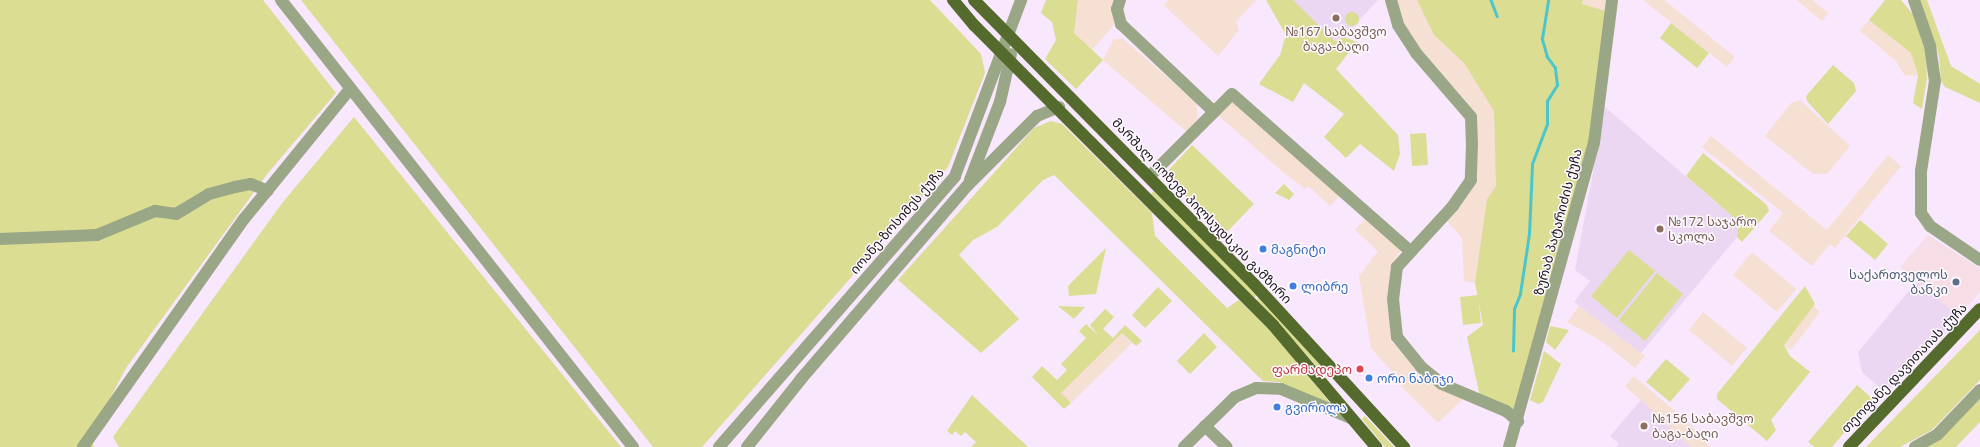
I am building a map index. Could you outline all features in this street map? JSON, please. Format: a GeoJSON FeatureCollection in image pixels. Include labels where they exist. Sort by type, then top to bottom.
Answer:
{"type":"FeatureCollection","features":[{"type":"Feature","properties":{"kind":"main road"},"geometry":{"type":"LineString","coordinates":[[953,0],[1003,53],[1059,107],[1273,325],[1376,447]]}},
{"type":"Feature","properties":{"kind":"main road","name":"მარშალ იოზეფ პილსუდსკის გამზირი"},"geometry":{"type":"LineString","coordinates":[[974,0],[1254,284],[1404,447]]}},
{"type":"Feature","properties":{"kind":"main road"},"geometry":{"type":"LineString","coordinates":[[1138,188],[1149,177]]}},
{"type":"Feature","properties":{"kind":"main road","name":"თეოფანე დავითაიას ქუჩა"},"geometry":{"type":"LineString","coordinates":[[1849,447],[1980,309]]}},
{"type":"Feature","properties":{"kind":"main road"},"geometry":{"type":"LineString","coordinates":[[1351,418],[1366,406]]}},
{"type":"Feature","properties":{"kind":"street"},"geometry":{"type":"LineString","coordinates":[[281,0],[633,447]]}},
{"type":"Feature","properties":{"kind":"street","name":"იოანე-ზოსიმეს ქუჩა"},"geometry":{"type":"LineString","coordinates":[[719,447],[955,176],[1003,53],[1021,0]]}},
{"type":"Feature","properties":{"kind":"street"},"geometry":{"type":"LineString","coordinates":[[1120,0],[1117,10],[1121,24],[1214,112]]}},
{"type":"Feature","properties":{"kind":"street"},"geometry":{"type":"LineString","coordinates":[[1391,0],[1398,25],[1416,53],[1471,117],[1471,180],[1453,206],[1409,250],[1396,273],[1393,299],[1397,337],[1421,367],[1442,384],[1506,411],[1518,421]]}},
{"type":"Feature","properties":{"kind":"street","name":"ზურაბ პატარიძის ქუჩა"},"geometry":{"type":"LineString","coordinates":[[1509,447],[1518,421],[1594,142],[1612,0]]}},
{"type":"Feature","properties":{"kind":"street"},"geometry":{"type":"LineString","coordinates":[[1914,0],[1930,46],[1935,81],[1921,171],[1919,208],[1930,226],[1980,260]]}},
{"type":"Feature","properties":{"kind":"street"},"geometry":{"type":"LineString","coordinates":[[964,189],[1000,102],[1012,61],[1009,34]]}},
{"type":"Feature","properties":{"kind":"street"},"geometry":{"type":"LineString","coordinates":[[83,447],[268,191],[350,89]]}},
{"type":"Feature","properties":{"kind":"street"},"geometry":{"type":"LineString","coordinates":[[1149,177],[1232,94],[1409,250]]}},
{"type":"Feature","properties":{"kind":"street"},"geometry":{"type":"LineString","coordinates":[[747,447],[801,379],[964,189],[1037,116],[1059,107]]}},
{"type":"Feature","properties":{"kind":"street"},"geometry":{"type":"LineString","coordinates":[[949,183],[964,189]]}},
{"type":"Feature","properties":{"kind":"street"},"geometry":{"type":"LineString","coordinates":[[0,239],[97,234],[155,211],[176,214],[209,194],[234,187],[251,184],[268,191]]}},
{"type":"Feature","properties":{"kind":"street"},"geometry":{"type":"LineString","coordinates":[[1184,447],[1235,397],[1256,388],[1289,392],[1314,406],[1351,418]]}},
{"type":"Feature","properties":{"kind":"street"},"geometry":{"type":"LineString","coordinates":[[1915,447],[1938,434],[1980,390]]}},
{"type":"Feature","properties":{"kind":"street"},"geometry":{"type":"LineString","coordinates":[[1205,426],[1227,447]]}},
{"type":"Feature","properties":{"kind":"shaded area"},"geometry":{"type":"Polygon","coordinates":[[[1078,0],[1116,0],[1114,25],[1092,50],[1074,33],[1078,0]]]}},
{"type":"Feature","properties":{"kind":"shaded area"},"geometry":{"type":"Polygon","coordinates":[[[1169,0],[1256,0],[1236,22],[1239,30],[1218,56],[1164,5],[1169,0]]]}},
{"type":"Feature","properties":{"kind":"shaded area","name":"№167 საბავშვო ბაგა-ბაღი"},"geometry":{"type":"Polygon","coordinates":[[[1293,0],[1378,0],[1344,37],[1335,41],[1293,0]]]}},
{"type":"Feature","properties":{"kind":"shaded area"},"geometry":{"type":"Polygon","coordinates":[[[1397,0],[1417,0],[1434,35],[1464,63],[1494,111],[1496,186],[1487,199],[1475,283],[1464,281],[1462,238],[1447,221],[1477,180],[1476,119],[1467,102],[1420,51],[1400,17],[1397,0]]]}},
{"type":"Feature","properties":{"kind":"shaded area"},"geometry":{"type":"Polygon","coordinates":[[[1583,0],[1608,0],[1606,11],[1582,4],[1583,0]]]}},
{"type":"Feature","properties":{"kind":"shaded area"},"geometry":{"type":"Polygon","coordinates":[[[1643,0],[1664,0],[1735,57],[1727,67],[1643,0]]]}},
{"type":"Feature","properties":{"kind":"shaded area"},"geometry":{"type":"Polygon","coordinates":[[[1796,0],[1812,0],[1828,13],[1822,21],[1796,0]]]}},
{"type":"Feature","properties":{"kind":"shaded area"},"geometry":{"type":"Polygon","coordinates":[[[1869,20],[1911,53],[1918,75],[1905,76],[1896,61],[1860,31],[1869,20]]]}},
{"type":"Feature","properties":{"kind":"shaded area"},"geometry":{"type":"Polygon","coordinates":[[[1114,39],[1123,39],[1196,102],[1198,118],[1187,132],[1103,60],[1114,39]]]}},
{"type":"Feature","properties":{"kind":"shaded area"},"geometry":{"type":"Polygon","coordinates":[[[1800,100],[1850,146],[1827,174],[1813,174],[1765,136],[1791,103],[1800,100]]]}},
{"type":"Feature","properties":{"kind":"shaded area"},"geometry":{"type":"Polygon","coordinates":[[[1233,101],[1341,194],[1330,206],[1308,186],[1305,189],[1283,172],[1219,116],[1233,101]]]}},
{"type":"Feature","properties":{"kind":"shaded area","name":"№172 საჯარო სკოლა"},"geometry":{"type":"Polygon","coordinates":[[[1605,107],[1738,221],[1737,237],[1641,353],[1574,302],[1590,281],[1575,270],[1605,107]]]}},
{"type":"Feature","properties":{"kind":"shaded area"},"geometry":{"type":"Polygon","coordinates":[[[1711,136],[1827,230],[1888,155],[1901,166],[1835,248],[1830,244],[1812,266],[1769,231],[1783,213],[1702,147],[1711,136]]]}},
{"type":"Feature","properties":{"kind":"shaded area"},"geometry":{"type":"Polygon","coordinates":[[[1367,217],[1403,248],[1394,261],[1387,300],[1392,342],[1432,384],[1463,399],[1438,423],[1391,376],[1394,374],[1371,348],[1359,276],[1378,251],[1355,230],[1367,217]]]}},
{"type":"Feature","properties":{"kind":"shaded area"},"geometry":{"type":"Polygon","coordinates":[[[1928,235],[1980,269],[1980,292],[1958,316],[1900,267],[1928,235]]]}},
{"type":"Feature","properties":{"kind":"shaded area"},"geometry":{"type":"Polygon","coordinates":[[[1752,252],[1796,289],[1777,312],[1733,275],[1752,252]]]}},
{"type":"Feature","properties":{"kind":"shaded area"},"geometry":{"type":"Polygon","coordinates":[[[1917,281],[1958,316],[1891,388],[1881,389],[1862,372],[1858,352],[1917,281]]]}},
{"type":"Feature","properties":{"kind":"shaded area"},"geometry":{"type":"Polygon","coordinates":[[[1579,306],[1645,356],[1635,368],[1603,342],[1567,322],[1579,306]]]}},
{"type":"Feature","properties":{"kind":"shaded area"},"geometry":{"type":"Polygon","coordinates":[[[1813,306],[1820,312],[1791,350],[1784,345],[1813,306]]]}},
{"type":"Feature","properties":{"kind":"shaded area"},"geometry":{"type":"Polygon","coordinates":[[[1703,312],[1747,348],[1732,366],[1689,330],[1703,312]]]}},
{"type":"Feature","properties":{"kind":"shaded area"},"geometry":{"type":"Polygon","coordinates":[[[1122,333],[1132,343],[1071,403],[1061,393],[1122,333]]]}},
{"type":"Feature","properties":{"kind":"shaded area"},"geometry":{"type":"Polygon","coordinates":[[[1634,376],[1691,425],[1710,447],[1691,447],[1625,386],[1634,376]]]}},
{"type":"Feature","properties":{"kind":"shaded area","name":"№156 საბავშვო ბაგა-ბაღი"},"geometry":{"type":"Polygon","coordinates":[[[1641,400],[1691,447],[1616,447],[1619,444],[1610,436],[1641,400]]]}},
{"type":"Feature","properties":{"kind":"green space"},"geometry":{"type":"Polygon","coordinates":[[[0,0],[263,0],[336,93],[268,173],[126,368],[90,437],[94,447],[0,447],[0,0]]]}},
{"type":"Feature","properties":{"kind":"green space"},"geometry":{"type":"Polygon","coordinates":[[[301,0],[930,0],[981,54],[985,73],[948,167],[702,447],[653,447],[301,0]]]}},
{"type":"Feature","properties":{"kind":"green space"},"geometry":{"type":"Polygon","coordinates":[[[1046,0],[1078,0],[1074,33],[1103,60],[1076,89],[1045,59],[1056,40],[1052,22],[1041,13],[1046,0]]]}},
{"type":"Feature","properties":{"kind":"green space"},"geometry":{"type":"Polygon","coordinates":[[[1266,0],[1293,0],[1335,41],[1344,37],[1357,42],[1336,69],[1398,135],[1400,154],[1394,171],[1360,144],[1346,158],[1324,137],[1344,114],[1304,83],[1293,102],[1259,84],[1280,55],[1286,35],[1266,0]]]}},
{"type":"Feature","properties":{"kind":"green space"},"geometry":{"type":"Polygon","coordinates":[[[1417,0],[1583,0],[1582,4],[1606,11],[1589,150],[1517,411],[1480,397],[1467,337],[1483,325],[1475,283],[1487,199],[1496,186],[1494,111],[1464,63],[1434,35],[1417,0]]]}},
{"type":"Feature","properties":{"kind":"green space"},"geometry":{"type":"Polygon","coordinates":[[[1885,0],[1901,0],[1916,18],[1926,54],[1927,78],[1922,109],[1913,103],[1918,75],[1911,53],[1869,20],[1885,0]]]}},
{"type":"Feature","properties":{"kind":"green space"},"geometry":{"type":"Polygon","coordinates":[[[1920,0],[1927,0],[1951,66],[1980,84],[1980,103],[1945,87],[1941,81],[1939,56],[1920,0]]]}},
{"type":"Feature","properties":{"kind":"green space"},"geometry":{"type":"Polygon","coordinates":[[[1352,12],[1357,14],[1359,19],[1357,24],[1352,26],[1347,24],[1345,19],[1347,14],[1352,12]]]}},
{"type":"Feature","properties":{"kind":"green space"},"geometry":{"type":"Polygon","coordinates":[[[1671,23],[1709,53],[1697,68],[1660,38],[1671,23]]]}},
{"type":"Feature","properties":{"kind":"green space"},"geometry":{"type":"Polygon","coordinates":[[[1833,65],[1854,83],[1856,91],[1828,124],[1807,101],[1806,96],[1833,65]]]}},
{"type":"Feature","properties":{"kind":"green space"},"geometry":{"type":"Polygon","coordinates":[[[354,117],[621,447],[119,447],[113,437],[283,202],[354,117]]]}},
{"type":"Feature","properties":{"kind":"green space"},"geometry":{"type":"Polygon","coordinates":[[[1051,121],[1062,124],[1152,213],[1155,236],[1227,308],[1239,300],[1281,341],[1330,403],[1328,406],[1279,382],[1263,381],[1054,175],[1043,180],[997,227],[973,240],[959,255],[1019,319],[981,353],[898,280],[1034,128],[1051,121]]]}},
{"type":"Feature","properties":{"kind":"green space"},"geometry":{"type":"Polygon","coordinates":[[[1426,133],[1428,165],[1412,166],[1410,134],[1426,133]]]}},
{"type":"Feature","properties":{"kind":"green space"},"geometry":{"type":"Polygon","coordinates":[[[1192,145],[1254,204],[1223,236],[1165,174],[1192,145]]]}},
{"type":"Feature","properties":{"kind":"green space"},"geometry":{"type":"Polygon","coordinates":[[[1703,153],[1767,205],[1769,211],[1742,242],[1737,237],[1738,221],[1686,176],[1703,153]]]}},
{"type":"Feature","properties":{"kind":"green space"},"geometry":{"type":"Polygon","coordinates":[[[1284,184],[1294,194],[1289,200],[1275,193],[1284,184]]]}},
{"type":"Feature","properties":{"kind":"green space"},"geometry":{"type":"Polygon","coordinates":[[[1154,191],[1257,295],[1254,298],[1151,194],[1154,191]]]}},
{"type":"Feature","properties":{"kind":"green space"},"geometry":{"type":"Polygon","coordinates":[[[1860,220],[1888,244],[1875,260],[1846,236],[1860,220]]]}},
{"type":"Feature","properties":{"kind":"green space"},"geometry":{"type":"Polygon","coordinates":[[[1106,248],[1096,294],[1069,296],[1068,286],[1106,248]]]}},
{"type":"Feature","properties":{"kind":"green space"},"geometry":{"type":"Polygon","coordinates":[[[1629,250],[1655,271],[1617,318],[1591,296],[1629,250]]]}},
{"type":"Feature","properties":{"kind":"green space"},"geometry":{"type":"Polygon","coordinates":[[[1657,273],[1683,294],[1645,341],[1619,320],[1657,273]]]}},
{"type":"Feature","properties":{"kind":"green space"},"geometry":{"type":"Polygon","coordinates":[[[1805,286],[1815,304],[1784,345],[1790,356],[1810,372],[1771,420],[1776,430],[1767,441],[1717,399],[1717,394],[1805,286]]]}},
{"type":"Feature","properties":{"kind":"green space"},"geometry":{"type":"Polygon","coordinates":[[[1158,287],[1172,301],[1145,328],[1132,315],[1158,287]]]}},
{"type":"Feature","properties":{"kind":"green space"},"geometry":{"type":"Polygon","coordinates":[[[1478,295],[1481,323],[1463,325],[1460,297],[1478,295]]]}},
{"type":"Feature","properties":{"kind":"green space"},"geometry":{"type":"Polygon","coordinates":[[[1259,297],[1331,376],[1328,379],[1257,300],[1259,297]]]}},
{"type":"Feature","properties":{"kind":"green space"},"geometry":{"type":"Polygon","coordinates":[[[1058,306],[1085,307],[1074,319],[1058,306]]]}},
{"type":"Feature","properties":{"kind":"green space"},"geometry":{"type":"Polygon","coordinates":[[[1105,309],[1114,317],[1103,329],[1113,338],[1125,325],[1142,341],[1136,346],[1122,333],[1061,393],[1071,403],[1064,409],[1032,377],[1042,366],[1057,380],[1067,370],[1061,364],[1086,338],[1079,331],[1086,324],[1098,335],[1090,325],[1105,309]]]}},
{"type":"Feature","properties":{"kind":"green space"},"geometry":{"type":"Polygon","coordinates":[[[1550,326],[1569,330],[1555,350],[1546,342],[1550,326]]]}},
{"type":"Feature","properties":{"kind":"green space"},"geometry":{"type":"Polygon","coordinates":[[[1980,330],[1980,380],[1932,430],[1900,447],[1866,447],[1980,330]]]}},
{"type":"Feature","properties":{"kind":"green space"},"geometry":{"type":"Polygon","coordinates":[[[1204,333],[1217,347],[1190,374],[1177,361],[1204,333]]]}},
{"type":"Feature","properties":{"kind":"green space"},"geometry":{"type":"Polygon","coordinates":[[[1544,351],[1561,364],[1543,402],[1538,404],[1530,400],[1544,351]]]}},
{"type":"Feature","properties":{"kind":"green space"},"geometry":{"type":"Polygon","coordinates":[[[1666,359],[1690,379],[1670,402],[1646,382],[1666,359]]]}},
{"type":"Feature","properties":{"kind":"green space"},"geometry":{"type":"Polygon","coordinates":[[[1857,385],[1873,399],[1832,447],[1814,447],[1808,442],[1857,385]]]}},
{"type":"Feature","properties":{"kind":"green space"},"geometry":{"type":"Polygon","coordinates":[[[972,395],[1028,447],[971,447],[976,442],[965,432],[961,436],[955,431],[952,435],[947,431],[972,395]]]}},
{"type":"Feature","properties":{"kind":"green space"},"geometry":{"type":"Polygon","coordinates":[[[1980,397],[1980,422],[1956,447],[1928,447],[1980,397]]]}},
{"type":"Feature","properties":{"kind":"green space"},"geometry":{"type":"Polygon","coordinates":[[[1365,416],[1394,447],[1385,447],[1362,419],[1365,416]]]}},
{"type":"Feature","properties":{"kind":"waterway"},"geometry":{"type":"LineString","coordinates":[[1491,0],[1497,16]]}},
{"type":"Feature","properties":{"kind":"waterway"},"geometry":{"type":"LineString","coordinates":[[1513,351],[1514,309],[1520,294],[1529,234],[1532,164],[1547,124],[1547,101],[1557,85],[1555,68],[1547,57],[1542,39],[1548,0]]}},
{"type":"Feature","properties":{"kind":"place","name":"№167 საბავშვო ბაგა-ბაღი"},"geometry":{"type":"Point","coordinates":[1336,18]}},
{"type":"Feature","properties":{"kind":"place","name":"№172 საჯარო სკოლა"},"geometry":{"type":"Point","coordinates":[1660,229]}},
{"type":"Feature","properties":{"kind":"place","name":"მაგნიტი"},"geometry":{"type":"Point","coordinates":[1263,249]}},
{"type":"Feature","properties":{"kind":"place","name":"საქართველოს ბანკი"},"geometry":{"type":"Point","coordinates":[1956,282]}},
{"type":"Feature","properties":{"kind":"place","name":"ლიბრე"},"geometry":{"type":"Point","coordinates":[1293,286]}},
{"type":"Feature","properties":{"kind":"place","name":"ფარმადეპო"},"geometry":{"type":"Point","coordinates":[1360,369]}},
{"type":"Feature","properties":{"kind":"place","name":"ორი ნაბიჯი"},"geometry":{"type":"Point","coordinates":[1369,378]}},
{"type":"Feature","properties":{"kind":"place","name":"გვირილა"},"geometry":{"type":"Point","coordinates":[1277,407]}},
{"type":"Feature","properties":{"kind":"place","name":"№156 საბავშვო ბაგა-ბაღი"},"geometry":{"type":"Point","coordinates":[1644,426]}}]}
